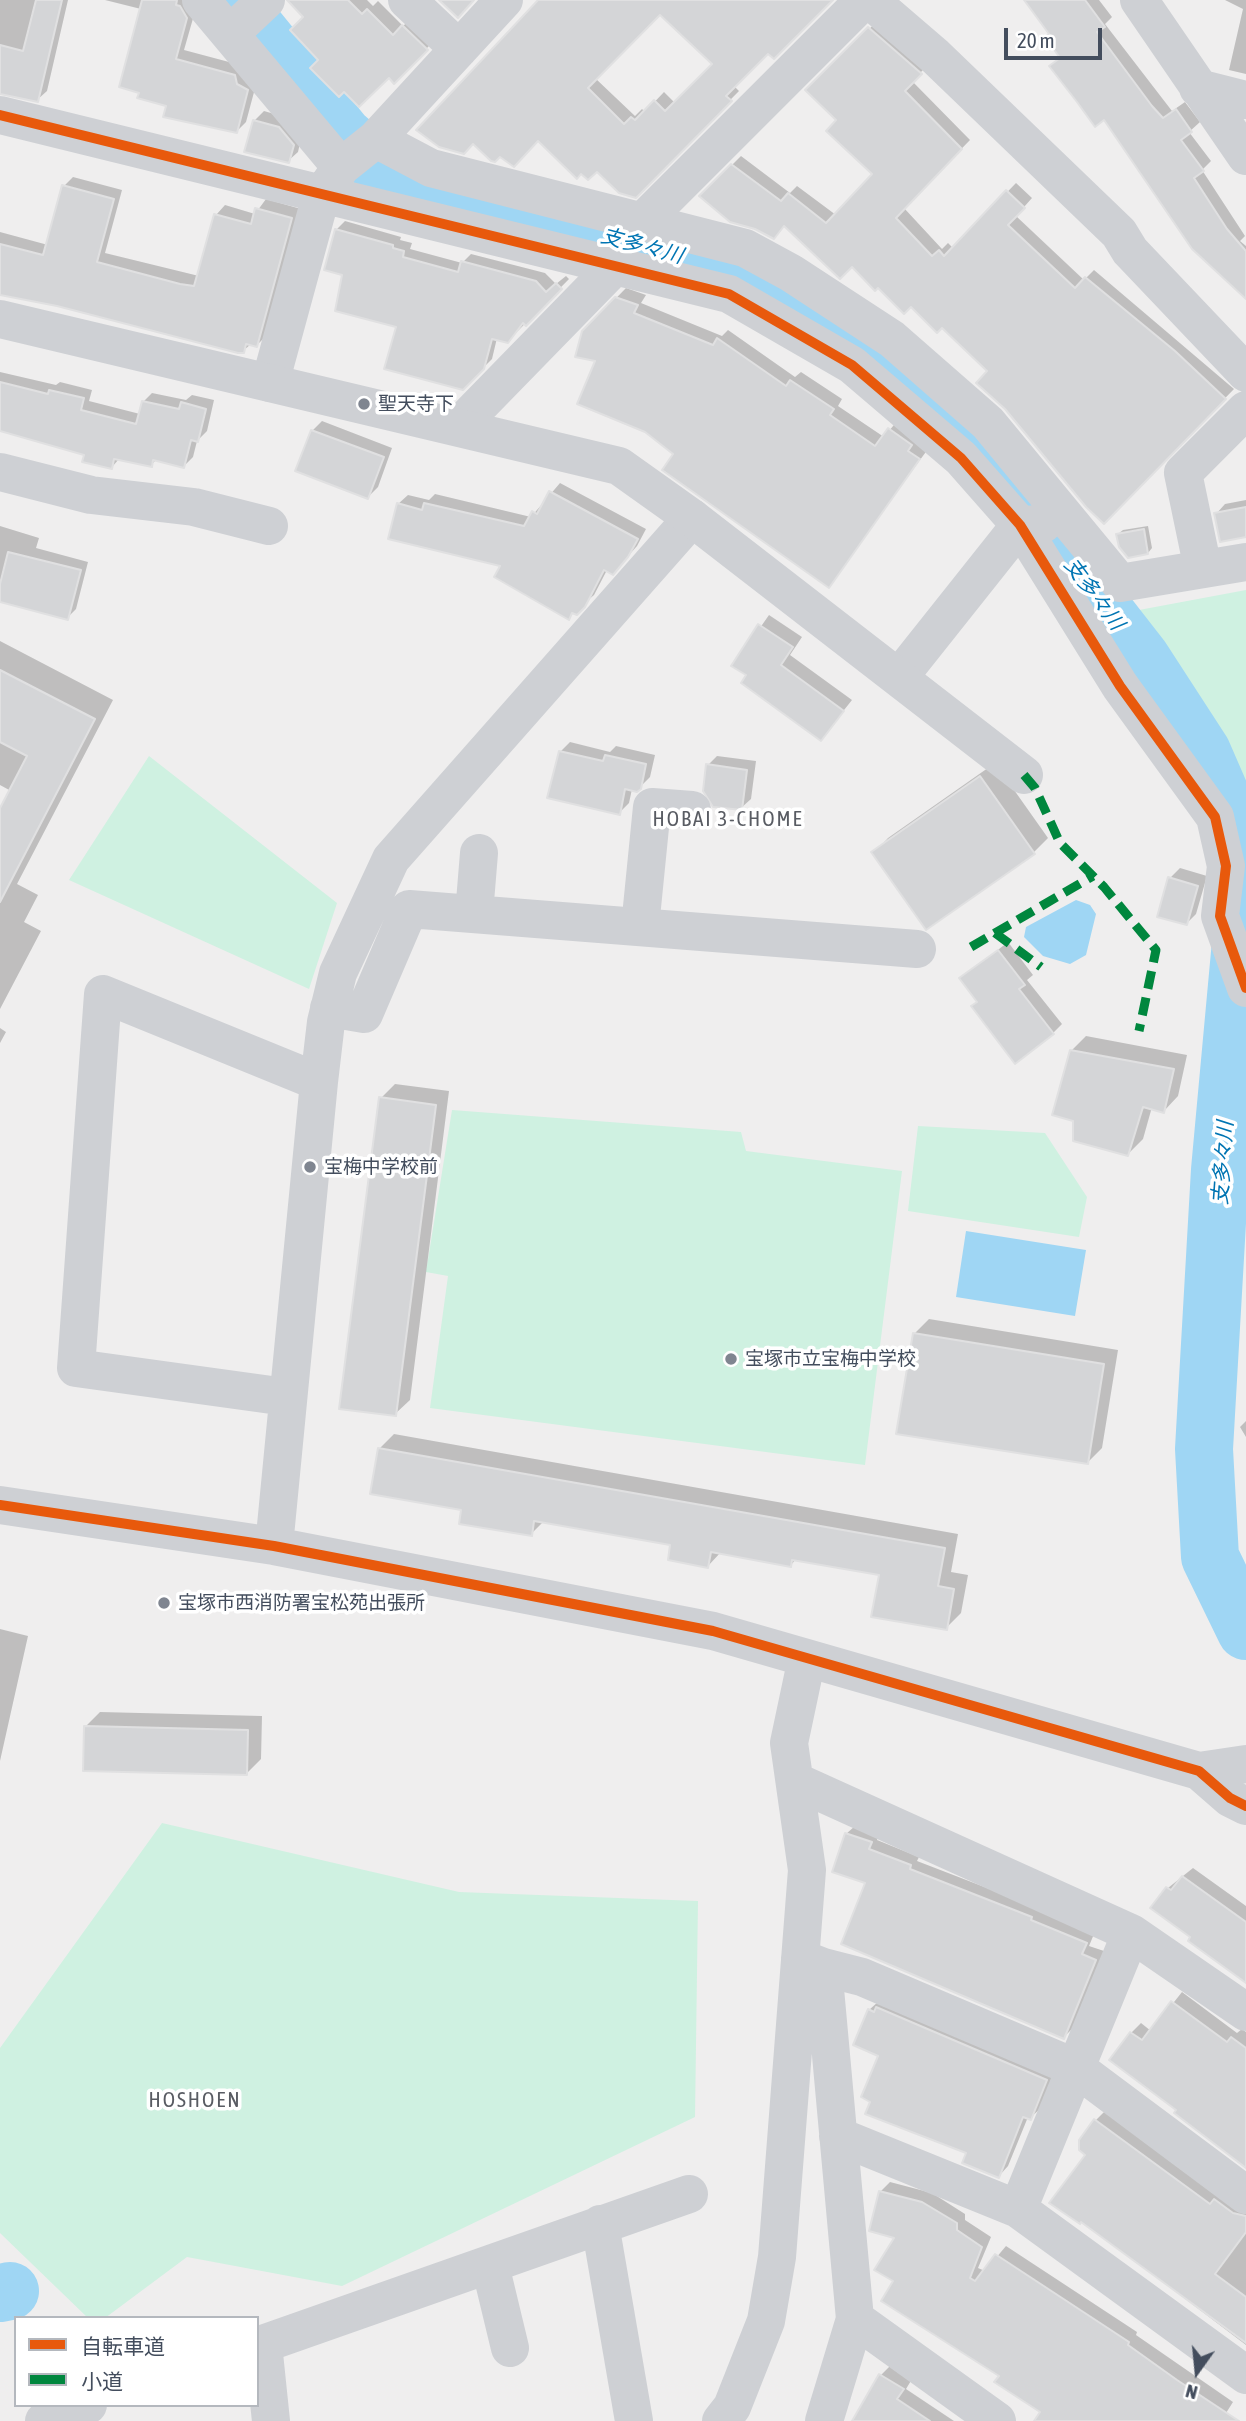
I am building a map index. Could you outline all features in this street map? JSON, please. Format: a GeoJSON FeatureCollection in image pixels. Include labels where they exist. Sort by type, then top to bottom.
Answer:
{"type":"FeatureCollection","features":[{"type":"Feature","properties":{"kind":"street"},"geometry":{"type":"LineString","coordinates":[[201,0],[229,34],[331,182]]}},
{"type":"Feature","properties":{"kind":"street"},"geometry":{"type":"LineString","coordinates":[[229,34],[266,0]]}},
{"type":"Feature","properties":{"kind":"street"},"geometry":{"type":"LineString","coordinates":[[407,0],[459,48]]}},
{"type":"Feature","properties":{"kind":"street"},"geometry":{"type":"LineString","coordinates":[[270,383],[331,182],[376,139],[504,0]]}},
{"type":"Feature","properties":{"kind":"street"},"geometry":{"type":"LineString","coordinates":[[642,222],[864,0]]}},
{"type":"Feature","properties":{"kind":"street"},"geometry":{"type":"LineString","coordinates":[[870,0],[935,56],[1119,233],[1130,251],[1246,373]]}},
{"type":"Feature","properties":{"kind":"street"},"geometry":{"type":"LineString","coordinates":[[1139,0],[1246,156]]}},
{"type":"Feature","properties":{"kind":"street"},"geometry":{"type":"LineString","coordinates":[[1198,88],[1246,100]]}},
{"type":"Feature","properties":{"kind":"street"},"geometry":{"type":"LineString","coordinates":[[0,115],[331,182],[614,267],[729,294],[852,365],[961,458],[1020,525],[1120,686],[1216,817],[1226,866],[1220,916],[1246,988]]}},
{"type":"Feature","properties":{"kind":"street"},"geometry":{"type":"LineString","coordinates":[[376,139],[431,168],[745,248],[792,273],[892,339],[988,423],[1120,583],[1246,562]]}},
{"type":"Feature","properties":{"kind":"street"},"geometry":{"type":"LineString","coordinates":[[459,426],[614,267]]}},
{"type":"Feature","properties":{"kind":"street"},"geometry":{"type":"LineString","coordinates":[[0,318],[619,466],[900,676],[1024,775]]}},
{"type":"Feature","properties":{"kind":"street"},"geometry":{"type":"LineString","coordinates":[[1203,569],[1183,473],[1246,410]]}},
{"type":"Feature","properties":{"kind":"street"},"geometry":{"type":"LineString","coordinates":[[0,472],[91,495],[194,507],[269,526]]}},
{"type":"Feature","properties":{"kind":"street"},"geometry":{"type":"LineString","coordinates":[[274,1546],[286,1397],[319,1082],[329,1008],[342,961],[391,859],[692,518]]}},
{"type":"Feature","properties":{"kind":"street"},"geometry":{"type":"LineString","coordinates":[[900,676],[1020,525],[1070,523]]}},
{"type":"Feature","properties":{"kind":"street"},"geometry":{"type":"LineString","coordinates":[[640,927],[652,807],[692,810]]}},
{"type":"Feature","properties":{"kind":"street"},"geometry":{"type":"LineString","coordinates":[[474,914],[479,853]]}},
{"type":"Feature","properties":{"kind":"street"},"geometry":{"type":"LineString","coordinates":[[329,1008],[364,1014],[409,909],[917,948]]}},
{"type":"Feature","properties":{"kind":"street"},"geometry":{"type":"LineString","coordinates":[[286,1397],[76,1368],[103,994],[319,1082]]}},
{"type":"Feature","properties":{"kind":"street"},"geometry":{"type":"LineString","coordinates":[[0,1504],[274,1546],[713,1631],[1199,1771],[1246,1764]]}},
{"type":"Feature","properties":{"kind":"street"},"geometry":{"type":"LineString","coordinates":[[807,1658],[789,1743],[807,1870],[812,1963],[838,2136],[855,2319],[824,2421]]}},
{"type":"Feature","properties":{"kind":"street"},"geometry":{"type":"LineString","coordinates":[[1199,1771],[1230,1798],[1246,1806]]}},
{"type":"Feature","properties":{"kind":"street"},"geometry":{"type":"LineString","coordinates":[[795,1781],[1131,1933],[1246,2012]]}},
{"type":"Feature","properties":{"kind":"street"},"geometry":{"type":"LineString","coordinates":[[1018,2209],[1131,1933]]}},
{"type":"Feature","properties":{"kind":"street"},"geometry":{"type":"LineString","coordinates":[[812,1963],[862,1977],[1076,2068],[1246,2195]]}},
{"type":"Feature","properties":{"kind":"street"},"geometry":{"type":"LineString","coordinates":[[722,2421],[732,2407],[766,2321],[777,2257],[812,1963]]}},
{"type":"Feature","properties":{"kind":"street"},"geometry":{"type":"LineString","coordinates":[[838,2136],[1018,2209],[1246,2375]]}},
{"type":"Feature","properties":{"kind":"street"},"geometry":{"type":"LineString","coordinates":[[279,2419],[260,2345],[689,2193]]}},
{"type":"Feature","properties":{"kind":"street"},"geometry":{"type":"LineString","coordinates":[[600,2224],[634,2421]]}},
{"type":"Feature","properties":{"kind":"street"},"geometry":{"type":"LineString","coordinates":[[490,2265],[510,2348]]}},
{"type":"Feature","properties":{"kind":"street"},"geometry":{"type":"LineString","coordinates":[[855,2319],[997,2421]]}},
{"type":"Feature","properties":{"kind":"street"},"geometry":{"type":"LineString","coordinates":[[44,2421],[82,2407]]}},
{"type":"Feature","properties":{"kind":"green space"},"geometry":{"type":"Polygon","coordinates":[[[1246,590],[1246,799],[1245,789],[1139,610],[1246,590]]]}},
{"type":"Feature","properties":{"kind":"green space"},"geometry":{"type":"Polygon","coordinates":[[[149,756],[337,903],[309,989],[69,880],[149,756]]]}},
{"type":"Feature","properties":{"kind":"green space"},"geometry":{"type":"Polygon","coordinates":[[[452,1110],[741,1132],[746,1151],[902,1171],[865,1465],[430,1408],[448,1276],[426,1272],[452,1110]]]}},
{"type":"Feature","properties":{"kind":"green space"},"geometry":{"type":"Polygon","coordinates":[[[918,1126],[1045,1133],[1087,1197],[1079,1237],[908,1211],[918,1126]]]}},
{"type":"Feature","properties":{"kind":"green space"},"geometry":{"type":"Polygon","coordinates":[[[162,1823],[459,1892],[698,1901],[695,2117],[342,2286],[187,2257],[108,2316],[86,2316],[0,2233],[0,2048],[162,1823]]]}},
{"type":"Feature","properties":{"kind":"water"},"geometry":{"type":"Polygon","coordinates":[[[1076,900],[1090,905],[1096,914],[1086,955],[1070,964],[1043,956],[1024,937],[1026,927],[1076,900]]]}},
{"type":"Feature","properties":{"kind":"water"},"geometry":{"type":"Polygon","coordinates":[[[966,1231],[1086,1250],[1075,1316],[956,1297],[966,1231]]]}},
{"type":"Feature","properties":{"kind":"building"},"geometry":{"type":"Polygon","coordinates":[[[36,0],[62,0],[38,102],[0,94],[0,45],[23,51],[36,0]]]}},
{"type":"Feature","properties":{"kind":"building"},"geometry":{"type":"Polygon","coordinates":[[[142,0],[177,0],[176,5],[180,6],[187,18],[176,59],[235,75],[237,84],[248,90],[237,133],[163,117],[166,106],[137,98],[139,93],[119,87],[142,0]]]}},
{"type":"Feature","properties":{"kind":"building"},"geometry":{"type":"Polygon","coordinates":[[[287,0],[348,0],[362,14],[367,9],[393,35],[402,25],[428,50],[394,84],[389,78],[359,107],[344,92],[339,97],[310,68],[318,60],[290,30],[303,17],[287,0]]]}},
{"type":"Feature","properties":{"kind":"building"},"geometry":{"type":"Polygon","coordinates":[[[439,0],[474,0],[458,18],[439,0]]]}},
{"type":"Feature","properties":{"kind":"building"},"geometry":{"type":"Polygon","coordinates":[[[538,0],[833,0],[774,59],[768,54],[726,96],[732,101],[636,198],[619,193],[597,172],[588,180],[581,174],[577,179],[538,141],[514,167],[500,157],[495,162],[491,161],[473,144],[464,154],[439,147],[416,130],[538,0]],[[660,15],[588,88],[624,124],[631,117],[635,120],[654,100],[665,111],[712,64],[660,15]]]}},
{"type":"Feature","properties":{"kind":"building"},"geometry":{"type":"Polygon","coordinates":[[[1024,0],[1085,0],[1105,27],[1097,32],[1152,106],[1163,118],[1176,109],[1192,132],[1181,140],[1204,171],[1194,178],[1227,229],[1246,251],[1246,299],[1192,249],[1104,120],[1095,127],[1049,66],[1060,58],[1045,37],[1049,34],[1024,0]]]}},
{"type":"Feature","properties":{"kind":"building"},"geometry":{"type":"Polygon","coordinates":[[[868,27],[922,74],[905,91],[962,149],[896,218],[932,256],[939,250],[944,256],[1006,190],[1025,208],[1008,225],[1075,288],[1085,277],[1175,351],[1226,399],[1104,524],[1086,507],[1005,409],[976,383],[987,371],[942,328],[937,333],[911,307],[904,314],[878,288],[875,291],[852,267],[840,279],[784,226],[774,239],[755,229],[730,222],[699,196],[731,164],[781,201],[788,193],[826,223],[872,174],[826,131],[836,120],[805,90],[868,27]]]}},
{"type":"Feature","properties":{"kind":"building"},"geometry":{"type":"Polygon","coordinates":[[[253,120],[279,127],[294,145],[289,163],[244,152],[253,120]]]}},
{"type":"Feature","properties":{"kind":"building"},"geometry":{"type":"Polygon","coordinates":[[[62,185],[114,199],[97,262],[180,284],[194,286],[214,214],[251,224],[255,208],[292,218],[257,347],[246,344],[244,353],[238,353],[57,306],[0,295],[0,244],[43,255],[62,185]]]}},
{"type":"Feature","properties":{"kind":"building"},"geometry":{"type":"Polygon","coordinates":[[[335,229],[393,245],[393,248],[404,251],[403,257],[458,272],[461,261],[536,281],[546,292],[556,283],[562,289],[526,326],[523,323],[508,343],[492,339],[484,369],[463,390],[384,369],[396,327],[335,311],[342,275],[324,270],[335,229]]]}},
{"type":"Feature","properties":{"kind":"building"},"geometry":{"type":"Polygon","coordinates":[[[615,297],[638,305],[634,313],[713,345],[717,338],[786,386],[790,380],[834,409],[830,415],[875,446],[888,428],[912,445],[908,451],[920,459],[829,588],[662,470],[673,454],[645,432],[577,404],[595,361],[575,357],[582,331],[615,297]]]}},
{"type":"Feature","properties":{"kind":"building"},"geometry":{"type":"Polygon","coordinates":[[[0,382],[48,394],[49,390],[84,398],[81,410],[136,424],[142,401],[179,409],[181,402],[206,409],[198,442],[191,440],[184,468],[153,460],[152,467],[114,459],[112,469],[82,462],[84,455],[0,431],[0,382]]]}},
{"type":"Feature","properties":{"kind":"building"},"geometry":{"type":"Polygon","coordinates":[[[311,430],[384,457],[368,499],[295,471],[311,430]]]}},
{"type":"Feature","properties":{"kind":"building"},"geometry":{"type":"Polygon","coordinates":[[[549,491],[638,539],[613,575],[604,570],[585,607],[577,615],[572,613],[569,620],[494,577],[500,566],[388,539],[397,503],[422,510],[424,503],[524,526],[532,511],[537,514],[549,491]]]}},
{"type":"Feature","properties":{"kind":"building"},"geometry":{"type":"Polygon","coordinates":[[[1246,507],[1246,537],[1220,542],[1214,513],[1246,507]]]}},
{"type":"Feature","properties":{"kind":"building"},"geometry":{"type":"Polygon","coordinates":[[[1144,529],[1148,554],[1128,558],[1119,547],[1116,534],[1144,529]]]}},
{"type":"Feature","properties":{"kind":"building"},"geometry":{"type":"Polygon","coordinates":[[[8,552],[81,570],[68,620],[0,602],[0,584],[8,552]]]}},
{"type":"Feature","properties":{"kind":"building"},"geometry":{"type":"Polygon","coordinates":[[[758,624],[793,647],[781,665],[844,711],[821,741],[741,683],[746,675],[731,666],[758,624]]]}},
{"type":"Feature","properties":{"kind":"building"},"geometry":{"type":"Polygon","coordinates":[[[0,670],[95,719],[0,902],[0,808],[27,756],[0,742],[0,670]]]}},
{"type":"Feature","properties":{"kind":"building"},"geometry":{"type":"Polygon","coordinates":[[[559,751],[603,761],[605,755],[646,764],[641,789],[637,792],[625,789],[620,815],[547,798],[559,751]]]}},
{"type":"Feature","properties":{"kind":"building"},"geometry":{"type":"Polygon","coordinates":[[[706,764],[747,770],[742,810],[713,807],[703,791],[706,764]]]}},
{"type":"Feature","properties":{"kind":"building"},"geometry":{"type":"Polygon","coordinates":[[[980,776],[1035,854],[926,930],[871,852],[980,776]]]}},
{"type":"Feature","properties":{"kind":"building"},"geometry":{"type":"Polygon","coordinates":[[[1168,877],[1198,886],[1187,925],[1157,917],[1168,877]]]}},
{"type":"Feature","properties":{"kind":"building"},"geometry":{"type":"Polygon","coordinates":[[[998,950],[1025,985],[1019,989],[1054,1034],[1015,1064],[971,1006],[977,1002],[959,978],[998,950]]]}},
{"type":"Feature","properties":{"kind":"building"},"geometry":{"type":"Polygon","coordinates":[[[1070,1050],[1174,1069],[1164,1113],[1143,1107],[1128,1156],[1073,1141],[1073,1121],[1052,1115],[1070,1050]]]}},
{"type":"Feature","properties":{"kind":"building"},"geometry":{"type":"Polygon","coordinates":[[[379,1097],[436,1105],[396,1416],[339,1409],[379,1097]]]}},
{"type":"Feature","properties":{"kind":"building"},"geometry":{"type":"Polygon","coordinates":[[[913,1333],[1104,1364],[1088,1464],[896,1434],[913,1333]]]}},
{"type":"Feature","properties":{"kind":"building"},"geometry":{"type":"Polygon","coordinates":[[[378,1448],[945,1548],[938,1586],[954,1589],[947,1630],[871,1617],[879,1575],[792,1560],[791,1567],[711,1552],[708,1568],[668,1560],[670,1545],[534,1521],[532,1536],[459,1524],[461,1510],[370,1494],[378,1448]]]}},
{"type":"Feature","properties":{"kind":"building"},"geometry":{"type":"Polygon","coordinates":[[[84,1726],[248,1730],[247,1775],[83,1771],[84,1726]]]}},
{"type":"Feature","properties":{"kind":"building"},"geometry":{"type":"Polygon","coordinates":[[[845,1833],[872,1842],[869,1849],[911,1865],[910,1869],[1032,1917],[1031,1920],[1087,1943],[1082,1954],[1096,1960],[1064,2039],[841,1944],[865,1883],[832,1872],[845,1833]]]}},
{"type":"Feature","properties":{"kind":"building"},"geometry":{"type":"Polygon","coordinates":[[[1182,1876],[1246,1922],[1246,1983],[1188,1941],[1190,1937],[1150,1908],[1166,1887],[1171,1890],[1182,1876]]]}},
{"type":"Feature","properties":{"kind":"building"},"geometry":{"type":"Polygon","coordinates":[[[1171,2001],[1227,2042],[1231,2037],[1246,2048],[1246,2168],[1174,2113],[1176,2110],[1109,2060],[1130,2032],[1142,2040],[1171,2001]]]}},
{"type":"Feature","properties":{"kind":"building"},"geometry":{"type":"Polygon","coordinates":[[[876,2007],[1047,2080],[1031,2120],[1023,2117],[999,2178],[962,2163],[966,2153],[865,2114],[870,2102],[861,2097],[878,2056],[853,2045],[868,2009],[874,2012],[876,2007]]]}},
{"type":"Feature","properties":{"kind":"building"},"geometry":{"type":"Polygon","coordinates":[[[1094,2119],[1210,2204],[1214,2199],[1233,2213],[1246,2216],[1246,2232],[1215,2274],[1246,2297],[1246,2343],[1081,2222],[1080,2224],[1049,2203],[1085,2155],[1079,2150],[1079,2140],[1094,2119]]]}},
{"type":"Feature","properties":{"kind":"building"},"geometry":{"type":"Polygon","coordinates":[[[879,2191],[922,2202],[957,2223],[957,2230],[982,2247],[970,2278],[975,2281],[995,2254],[1129,2342],[1128,2345],[1239,2421],[1034,2421],[1040,2412],[994,2382],[999,2376],[881,2301],[893,2281],[874,2270],[894,2238],[869,2231],[879,2191]]]}},
{"type":"Feature","properties":{"kind":"building"},"geometry":{"type":"Polygon","coordinates":[[[879,2374],[904,2389],[897,2399],[930,2421],[852,2421],[879,2374]]]}},
{"type":"Feature","properties":{"kind":"waterway","name":"支多々川"},"geometry":{"type":"LineString","coordinates":[[233,0],[344,136],[394,179],[754,276],[813,310],[902,370],[987,450],[1074,572],[1141,658],[1202,752],[1225,805],[1241,897],[1241,942],[1220,1170],[1204,1449],[1210,1557],[1246,1631]]}},
{"type":"Feature","properties":{"kind":"waterway"},"geometry":{"type":"LineString","coordinates":[[0,2293],[10,2291]]}},
{"type":"Feature","properties":{"kind":"marked path"},"geometry":{"type":"LineString","coordinates":[[1024,775],[1035,788],[1060,843],[1104,887],[1156,950],[1139,1031]]}},
{"type":"Feature","properties":{"kind":"marked path"},"geometry":{"type":"LineString","coordinates":[[971,947],[1093,876]]}},
{"type":"Feature","properties":{"kind":"marked path"},"geometry":{"type":"LineString","coordinates":[[995,933],[1041,967]]}},
{"type":"Feature","properties":{"kind":"cycle path"},"geometry":{"type":"LineString","coordinates":[[0,115],[729,294],[852,365],[961,458],[1020,525],[1120,686],[1215,817],[1226,866],[1220,916],[1246,988]]}},
{"type":"Feature","properties":{"kind":"cycle path"},"geometry":{"type":"LineString","coordinates":[[0,1505],[274,1546],[713,1631],[1199,1771],[1230,1798],[1246,1806]]}},
{"type":"Feature","properties":{"kind":"place","name":"聖天寺下"},"geometry":{"type":"Point","coordinates":[364,404]}},
{"type":"Feature","properties":{"kind":"place","name":"宝梅中学校前"},"geometry":{"type":"Point","coordinates":[310,1167]}},
{"type":"Feature","properties":{"kind":"place","name":"宝塚市立宝梅中学校"},"geometry":{"type":"Point","coordinates":[731,1359]}},
{"type":"Feature","properties":{"kind":"place","name":"宝塚市西消防署宝松苑出張所"},"geometry":{"type":"Point","coordinates":[164,1603]}},
{"type":"Feature","properties":{"kind":"district","name":"HOBAI 3-CHOME"},"geometry":{"type":"Point","coordinates":[728,819]}},
{"type":"Feature","properties":{"kind":"district","name":"HOSHOEN"},"geometry":{"type":"Point","coordinates":[195,2100]}}]}
